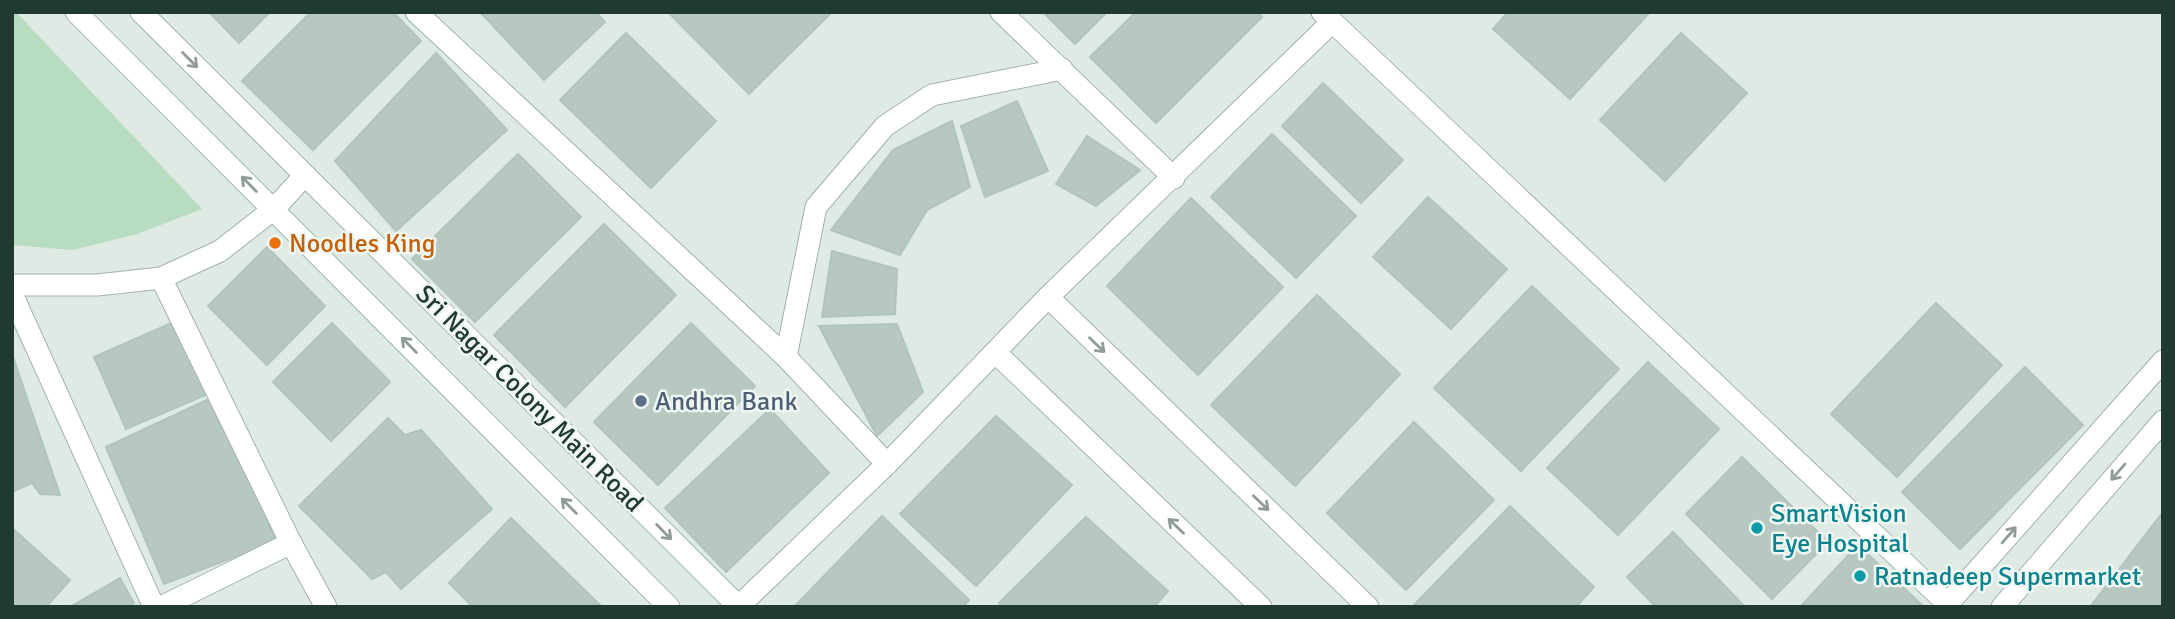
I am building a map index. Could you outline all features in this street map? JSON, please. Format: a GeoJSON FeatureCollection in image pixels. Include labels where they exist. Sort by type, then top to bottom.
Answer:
{"type":"FeatureCollection","features":[{"type":"Feature","properties":{"kind":"street","name":"Sri Nagar Colony Main Road"},"geometry":{"type":"LineString","coordinates":[[76,12],[669,607]]}},
{"type":"Feature","properties":{"kind":"street","name":"Sri Nagar Colony Main Road"},"geometry":{"type":"LineString","coordinates":[[141,12],[739,606]]}},
{"type":"Feature","properties":{"kind":"street"},"geometry":{"type":"LineString","coordinates":[[416,12],[786,358],[887,464]]}},
{"type":"Feature","properties":{"kind":"street"},"geometry":{"type":"LineString","coordinates":[[1001,12],[1174,178]]}},
{"type":"Feature","properties":{"kind":"street"},"geometry":{"type":"LineString","coordinates":[[739,606],[887,464],[1048,297],[1174,178],[1327,17],[1948,606],[2163,361]]}},
{"type":"Feature","properties":{"kind":"street"},"geometry":{"type":"LineString","coordinates":[[786,358],[816,207],[885,126],[932,95],[1062,69]]}},
{"type":"Feature","properties":{"kind":"street"},"geometry":{"type":"LineString","coordinates":[[12,285],[97,285],[162,278],[219,251],[274,209],[305,175]]}},
{"type":"Feature","properties":{"kind":"street"},"geometry":{"type":"LineString","coordinates":[[162,278],[291,543],[326,607]]}},
{"type":"Feature","properties":{"kind":"street"},"geometry":{"type":"LineString","coordinates":[[12,294],[154,607]]}},
{"type":"Feature","properties":{"kind":"street"},"geometry":{"type":"LineString","coordinates":[[1048,297],[1368,607]]}},
{"type":"Feature","properties":{"kind":"street"},"geometry":{"type":"LineString","coordinates":[[996,353],[1261,607]]}},
{"type":"Feature","properties":{"kind":"street"},"geometry":{"type":"LineString","coordinates":[[2002,607],[2163,421]]}},
{"type":"Feature","properties":{"kind":"street"},"geometry":{"type":"LineString","coordinates":[[161,607],[291,543]]}},
{"type":"Feature","properties":{"kind":"green space"},"geometry":{"type":"Polygon","coordinates":[[[12,12],[16,12],[202,209],[137,234],[73,250],[12,245],[12,12]]]}},
{"type":"Feature","properties":{"kind":"building"},"geometry":{"type":"Polygon","coordinates":[[[209,12],[270,12],[239,43],[209,12]]]}},
{"type":"Feature","properties":{"kind":"building"},"geometry":{"type":"Polygon","coordinates":[[[311,12],[393,12],[421,41],[313,150],[242,81],[311,12]]]}},
{"type":"Feature","properties":{"kind":"building"},"geometry":{"type":"Polygon","coordinates":[[[480,12],[596,12],[605,22],[544,80],[480,12]]]}},
{"type":"Feature","properties":{"kind":"building"},"geometry":{"type":"Polygon","coordinates":[[[668,12],[828,12],[830,14],[749,94],[668,12]]]}},
{"type":"Feature","properties":{"kind":"building"},"geometry":{"type":"Polygon","coordinates":[[[1043,12],[1107,12],[1075,44],[1043,12]]]}},
{"type":"Feature","properties":{"kind":"building"},"geometry":{"type":"Polygon","coordinates":[[[1136,12],[1257,12],[1262,17],[1156,123],[1090,57],[1136,12]]]}},
{"type":"Feature","properties":{"kind":"building"},"geometry":{"type":"Polygon","coordinates":[[[1508,12],[1650,12],[1570,99],[1493,29],[1508,12]]]}},
{"type":"Feature","properties":{"kind":"building"},"geometry":{"type":"Polygon","coordinates":[[[626,33],[716,121],[651,188],[560,100],[626,33]]]}},
{"type":"Feature","properties":{"kind":"building"},"geometry":{"type":"Polygon","coordinates":[[[1681,33],[1747,93],[1665,181],[1600,120],[1681,33]]]}},
{"type":"Feature","properties":{"kind":"building"},"geometry":{"type":"Polygon","coordinates":[[[436,53],[507,130],[396,231],[335,161],[436,53]]]}},
{"type":"Feature","properties":{"kind":"building"},"geometry":{"type":"Polygon","coordinates":[[[1323,83],[1403,160],[1361,203],[1282,126],[1323,83]]]}},
{"type":"Feature","properties":{"kind":"building"},"geometry":{"type":"Polygon","coordinates":[[[1017,101],[1048,171],[985,197],[961,126],[1017,101]]]}},
{"type":"Feature","properties":{"kind":"building"},"geometry":{"type":"Polygon","coordinates":[[[952,121],[970,187],[927,210],[900,255],[831,230],[893,150],[952,121]]]}},
{"type":"Feature","properties":{"kind":"building"},"geometry":{"type":"Polygon","coordinates":[[[1272,134],[1356,216],[1296,278],[1211,197],[1272,134]]]}},
{"type":"Feature","properties":{"kind":"building"},"geometry":{"type":"Polygon","coordinates":[[[1087,136],[1140,170],[1096,206],[1056,184],[1087,136]]]}},
{"type":"Feature","properties":{"kind":"building"},"geometry":{"type":"Polygon","coordinates":[[[518,154],[581,217],[475,322],[412,259],[518,154]]]}},
{"type":"Feature","properties":{"kind":"building"},"geometry":{"type":"Polygon","coordinates":[[[1428,197],[1507,269],[1451,329],[1373,257],[1428,197]]]}},
{"type":"Feature","properties":{"kind":"building"},"geometry":{"type":"Polygon","coordinates":[[[1191,198],[1283,287],[1198,375],[1107,286],[1191,198]]]}},
{"type":"Feature","properties":{"kind":"building"},"geometry":{"type":"Polygon","coordinates":[[[604,224],[676,295],[565,407],[494,335],[604,224]]]}},
{"type":"Feature","properties":{"kind":"building"},"geometry":{"type":"Polygon","coordinates":[[[267,247],[325,306],[267,365],[208,306],[267,247]]]}},
{"type":"Feature","properties":{"kind":"building"},"geometry":{"type":"Polygon","coordinates":[[[832,251],[897,269],[895,314],[822,317],[832,251]]]}},
{"type":"Feature","properties":{"kind":"building"},"geometry":{"type":"Polygon","coordinates":[[[1532,286],[1619,369],[1521,471],[1434,388],[1532,286]]]}},
{"type":"Feature","properties":{"kind":"building"},"geometry":{"type":"Polygon","coordinates":[[[1317,295],[1400,374],[1295,486],[1211,405],[1317,295]]]}},
{"type":"Feature","properties":{"kind":"building"},"geometry":{"type":"Polygon","coordinates":[[[1936,303],[2002,365],[1897,477],[1831,414],[1936,303]]]}},
{"type":"Feature","properties":{"kind":"building"},"geometry":{"type":"Polygon","coordinates":[[[176,321],[208,394],[126,429],[94,357],[176,321]]]}},
{"type":"Feature","properties":{"kind":"building"},"geometry":{"type":"Polygon","coordinates":[[[332,323],[390,382],[331,441],[273,382],[332,323]]]}},
{"type":"Feature","properties":{"kind":"building"},"geometry":{"type":"Polygon","coordinates":[[[691,323],[755,386],[658,485],[594,422],[691,323]]]}},
{"type":"Feature","properties":{"kind":"building"},"geometry":{"type":"Polygon","coordinates":[[[897,324],[923,392],[877,436],[819,326],[897,324]]]}},
{"type":"Feature","properties":{"kind":"building"},"geometry":{"type":"Polygon","coordinates":[[[12,354],[60,495],[40,494],[32,483],[12,492],[12,354]]]}},
{"type":"Feature","properties":{"kind":"building"},"geometry":{"type":"Polygon","coordinates":[[[1648,362],[1719,429],[1618,535],[1547,468],[1648,362]]]}},
{"type":"Feature","properties":{"kind":"building"},"geometry":{"type":"Polygon","coordinates":[[[2025,367],[2083,425],[1960,549],[1902,492],[2025,367]]]}},
{"type":"Feature","properties":{"kind":"building"},"geometry":{"type":"Polygon","coordinates":[[[215,396],[276,541],[164,584],[106,447],[215,396]]]}},
{"type":"Feature","properties":{"kind":"building"},"geometry":{"type":"Polygon","coordinates":[[[770,409],[829,473],[726,572],[665,508],[770,409]]]}},
{"type":"Feature","properties":{"kind":"building"},"geometry":{"type":"Polygon","coordinates":[[[996,416],[1072,485],[976,586],[900,514],[996,416]]]}},
{"type":"Feature","properties":{"kind":"building"},"geometry":{"type":"Polygon","coordinates":[[[388,418],[405,435],[421,430],[492,509],[401,589],[386,572],[372,579],[299,506],[388,418]]]}},
{"type":"Feature","properties":{"kind":"building"},"geometry":{"type":"Polygon","coordinates":[[[1414,422],[1494,500],[1406,590],[1327,513],[1414,422]]]}},
{"type":"Feature","properties":{"kind":"building","name":"SmartVision Eye Hospital"},"geometry":{"type":"Polygon","coordinates":[[[1742,457],[1828,542],[1772,599],[1686,514],[1742,457]]]}},
{"type":"Feature","properties":{"kind":"building"},"geometry":{"type":"Polygon","coordinates":[[[1510,506],[1594,587],[1576,607],[1412,607],[1510,506]]]}},
{"type":"Feature","properties":{"kind":"building"},"geometry":{"type":"Polygon","coordinates":[[[2163,512],[2163,607],[2090,607],[2163,512]]]}},
{"type":"Feature","properties":{"kind":"building"},"geometry":{"type":"Polygon","coordinates":[[[882,516],[969,600],[963,607],[794,607],[882,516]]]}},
{"type":"Feature","properties":{"kind":"building"},"geometry":{"type":"Polygon","coordinates":[[[1086,517],[1168,591],[1154,607],[1002,607],[999,603],[1086,517]]]}},
{"type":"Feature","properties":{"kind":"building"},"geometry":{"type":"Polygon","coordinates":[[[511,518],[602,607],[473,607],[449,583],[511,518]]]}},
{"type":"Feature","properties":{"kind":"building"},"geometry":{"type":"Polygon","coordinates":[[[12,528],[70,580],[46,607],[12,607],[12,528]]]}},
{"type":"Feature","properties":{"kind":"building"},"geometry":{"type":"Polygon","coordinates":[[[1673,532],[1745,607],[1656,607],[1627,577],[1673,532]]]}},
{"type":"Feature","properties":{"kind":"building","name":"Ratnadeep Supermarket"},"geometry":{"type":"Polygon","coordinates":[[[1858,545],[1924,607],[1800,607],[1858,545]]]}},
{"type":"Feature","properties":{"kind":"building"},"geometry":{"type":"Polygon","coordinates":[[[120,578],[134,603],[127,607],[70,607],[120,578]]]}},
{"type":"Feature","properties":{"kind":"place","name":"Noodles King"},"geometry":{"type":"Point","coordinates":[275,243]}},
{"type":"Feature","properties":{"kind":"place","name":"Andhra Bank"},"geometry":{"type":"Point","coordinates":[641,401]}},
{"type":"Feature","properties":{"kind":"place","name":"SmartVision Eye Hospital"},"geometry":{"type":"Point","coordinates":[1757,528]}},
{"type":"Feature","properties":{"kind":"place","name":"Ratnadeep Supermarket"},"geometry":{"type":"Point","coordinates":[1860,576]}}]}
